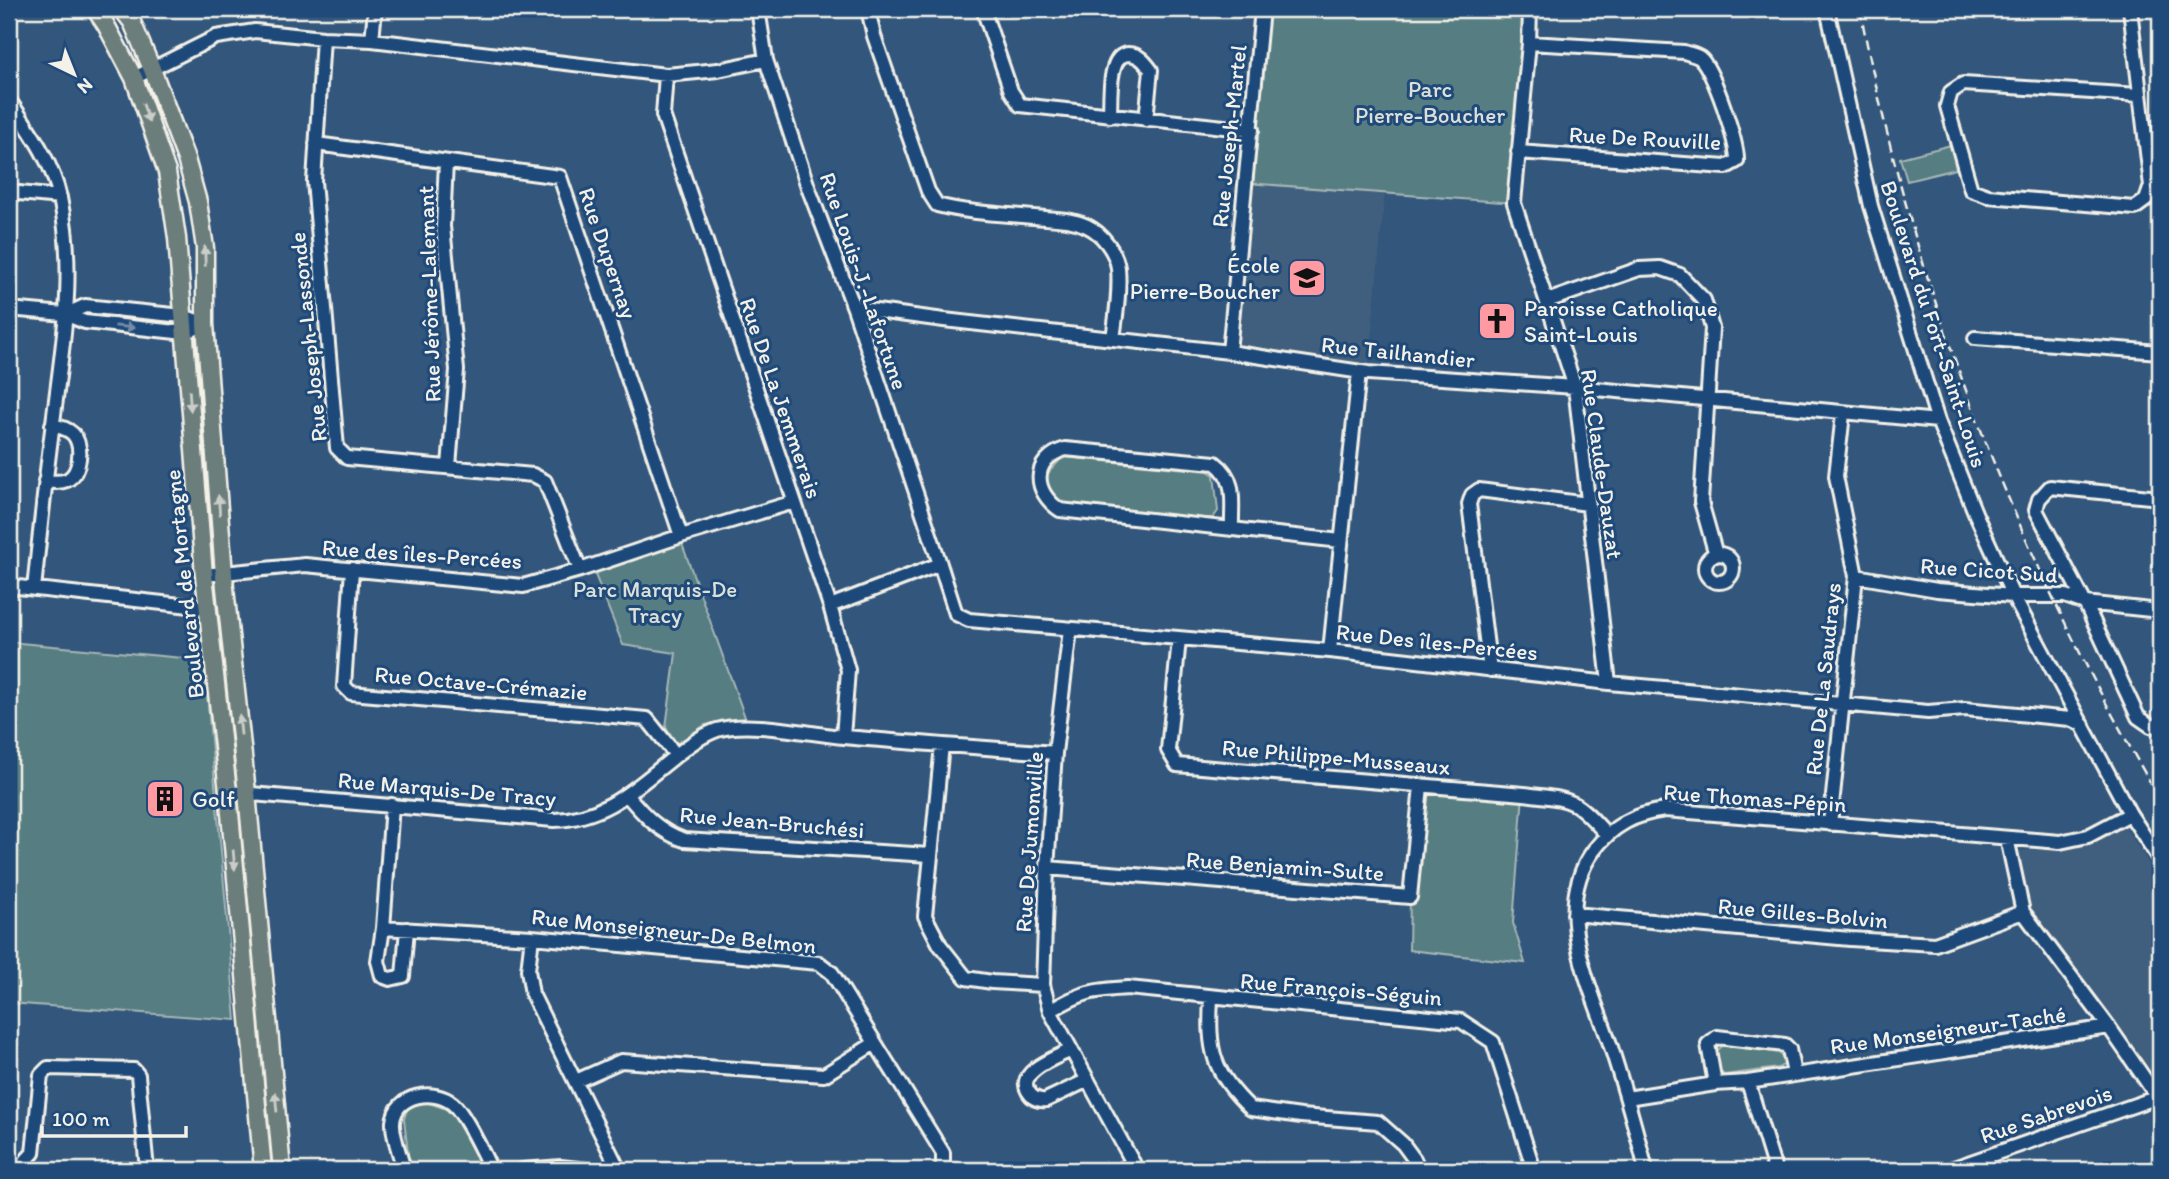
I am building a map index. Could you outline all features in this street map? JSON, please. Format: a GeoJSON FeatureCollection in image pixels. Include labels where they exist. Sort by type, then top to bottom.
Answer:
{"type":"FeatureCollection","features":[{"type":"Feature","properties":{"kind":"main road","name":"Boulevard de Mortagne"},"geometry":{"type":"LineString","coordinates":[[95,9],[134,78],[167,173],[177,238],[204,575],[228,792],[263,1170]]}},
{"type":"Feature","properties":{"kind":"main road","name":"Boulevard de Mortagne"},"geometry":{"type":"LineString","coordinates":[[122,9],[132,22],[186,159],[198,202],[205,248],[205,324],[224,573],[282,1170]]}},
{"type":"Feature","properties":{"kind":"street"},"geometry":{"type":"LineString","coordinates":[[372,40],[374,9]]}},
{"type":"Feature","properties":{"kind":"street","name":"Rue Louis-J.-Lafortune"},"geometry":{"type":"LineString","coordinates":[[758,9],[766,60],[808,187],[854,308],[940,564]]}},
{"type":"Feature","properties":{"kind":"street"},"geometry":{"type":"LineString","coordinates":[[868,9],[874,36],[928,191],[937,205],[958,210],[1070,220],[1088,226],[1107,244],[1118,267],[1113,338]]}},
{"type":"Feature","properties":{"kind":"street"},"geometry":{"type":"LineString","coordinates":[[983,9],[1012,91],[1020,105],[1251,130]]}},
{"type":"Feature","properties":{"kind":"street","name":"Rue Joseph-Martel"},"geometry":{"type":"LineString","coordinates":[[1229,352],[1262,9]]}},
{"type":"Feature","properties":{"kind":"street","name":"Rue Claude-Dauzat"},"geometry":{"type":"LineString","coordinates":[[1530,9],[1514,203],[1575,387],[1609,682]]}},
{"type":"Feature","properties":{"kind":"street","name":"Boulevard du Fort-Saint-Louis"},"geometry":{"type":"LineString","coordinates":[[1827,9],[1871,206],[1938,421],[1976,515],[2013,596],[2130,814],[2160,860]]}},
{"type":"Feature","properties":{"kind":"street"},"geometry":{"type":"LineString","coordinates":[[2130,9],[2151,186],[2146,200],[2135,208],[1988,196],[1971,190],[1947,106],[1951,92],[1964,84],[2139,95]]}},
{"type":"Feature","properties":{"kind":"street"},"geometry":{"type":"LineString","coordinates":[[134,78],[216,37],[255,31],[372,40],[666,75],[718,70],[766,60]]}},
{"type":"Feature","properties":{"kind":"street","name":"Rue Joseph-Lassonde"},"geometry":{"type":"LineString","coordinates":[[323,38],[314,181],[337,448],[346,458],[533,475],[545,481],[580,570]]}},
{"type":"Feature","properties":{"kind":"street","name":"Rue De Rouville"},"geometry":{"type":"LineString","coordinates":[[1518,152],[1726,167],[1737,161],[1738,152],[1708,67],[1699,57],[1684,52],[1529,43]]}},
{"type":"Feature","properties":{"kind":"street"},"geometry":{"type":"LineString","coordinates":[[1110,116],[1115,63],[1121,56],[1130,54],[1142,59],[1151,70],[1146,120]]}},
{"type":"Feature","properties":{"kind":"street","name":"Rue De La Jemmerais"},"geometry":{"type":"LineString","coordinates":[[666,75],[663,115],[830,606],[848,670],[843,737]]}},
{"type":"Feature","properties":{"kind":"street"},"geometry":{"type":"LineString","coordinates":[[9,100],[43,150],[60,197],[69,258],[66,314],[34,589]]}},
{"type":"Feature","properties":{"kind":"street","name":"Rue Dupernay"},"geometry":{"type":"LineString","coordinates":[[316,144],[560,177],[681,536]]}},
{"type":"Feature","properties":{"kind":"street","name":"Rue Jérôme-Lalemant"},"geometry":{"type":"LineString","coordinates":[[446,162],[443,226],[457,370],[449,466]]}},
{"type":"Feature","properties":{"kind":"street"},"geometry":{"type":"LineString","coordinates":[[9,192],[60,197]]}},
{"type":"Feature","properties":{"kind":"street"},"geometry":{"type":"LineString","coordinates":[[1547,301],[1639,269],[1660,268],[1680,275],[1704,300],[1712,328],[1700,502],[1716,555]]}},
{"type":"Feature","properties":{"kind":"street"},"geometry":{"type":"LineString","coordinates":[[66,314],[85,306],[183,316],[205,324]]}},
{"type":"Feature","properties":{"kind":"street","name":"Rue Tailhandier"},"geometry":{"type":"LineString","coordinates":[[854,308],[1229,352],[1359,372],[1575,387],[1938,421]]}},
{"type":"Feature","properties":{"kind":"street"},"geometry":{"type":"LineString","coordinates":[[9,309],[66,314],[85,322],[185,333],[205,324]]}},
{"type":"Feature","properties":{"kind":"street"},"geometry":{"type":"LineString","coordinates":[[1975,338],[2160,352]]}},
{"type":"Feature","properties":{"kind":"street"},"geometry":{"type":"LineString","coordinates":[[1330,651],[1359,372]]}},
{"type":"Feature","properties":{"kind":"street","name":"Rue De La Saudrays"},"geometry":{"type":"LineString","coordinates":[[1830,824],[1856,576],[1836,476],[1843,414]]}},
{"type":"Feature","properties":{"kind":"street"},"geometry":{"type":"LineString","coordinates":[[45,481],[60,482],[71,478],[78,467],[79,450],[75,436],[64,428],[52,425]]}},
{"type":"Feature","properties":{"kind":"street"},"geometry":{"type":"LineString","coordinates":[[1232,529],[1231,480],[1225,470],[1215,463],[1065,449],[1057,451],[1046,460],[1040,473],[1041,493],[1049,503],[1060,510],[1232,529],[1341,541]]}},
{"type":"Feature","properties":{"kind":"street"},"geometry":{"type":"LineString","coordinates":[[2160,498],[2050,487],[2039,499],[2036,510],[2085,603],[2138,716],[2151,726],[2160,727]]}},
{"type":"Feature","properties":{"kind":"street"},"geometry":{"type":"LineString","coordinates":[[1490,670],[1469,504],[1472,495],[1479,491],[1588,504]]}},
{"type":"Feature","properties":{"kind":"street","name":"Rue des îles-Percées"},"geometry":{"type":"LineString","coordinates":[[204,575],[305,565],[523,586],[794,502]]}},
{"type":"Feature","properties":{"kind":"street"},"geometry":{"type":"LineString","coordinates":[[830,606],[940,564]]}},
{"type":"Feature","properties":{"kind":"street","name":"Rue Des îles-Percées"},"geometry":{"type":"LineString","coordinates":[[940,564],[957,614],[969,620],[1330,651],[1490,670],[1928,712],[1965,709],[2070,719],[2083,725]]}},
{"type":"Feature","properties":{"kind":"street","name":"Rue Octave-Crémazie"},"geometry":{"type":"LineString","coordinates":[[352,569],[344,686],[351,693],[647,719],[676,755]]}},
{"type":"Feature","properties":{"kind":"street","name":"Rue Cicot Sud"},"geometry":{"type":"LineString","coordinates":[[1856,576],[1937,590],[2013,596],[2065,596],[2085,603],[2160,611]]}},
{"type":"Feature","properties":{"kind":"street"},"geometry":{"type":"LineString","coordinates":[[9,586],[208,608]]}},
{"type":"Feature","properties":{"kind":"street","name":"Rue De Jumonville"},"geometry":{"type":"LineString","coordinates":[[1070,630],[1055,753],[1046,868],[1043,985],[1050,1011],[1135,1166]]}},
{"type":"Feature","properties":{"kind":"street","name":"Rue Philippe-Musseaux"},"geometry":{"type":"LineString","coordinates":[[1179,639],[1168,750],[1177,765],[1572,800],[1586,811],[1606,834]]}},
{"type":"Feature","properties":{"kind":"street","name":"Rue Marquis-De Tracy"},"geometry":{"type":"LineString","coordinates":[[228,792],[573,820],[592,815],[626,795],[699,738],[719,730],[742,726],[843,737],[1055,753]]}},
{"type":"Feature","properties":{"kind":"street"},"geometry":{"type":"LineString","coordinates":[[942,745],[925,916],[940,945],[966,978],[1043,985]]}},
{"type":"Feature","properties":{"kind":"street","name":"Rue Benjamin-Sulte"},"geometry":{"type":"LineString","coordinates":[[1046,868],[1410,897],[1421,786]]}},
{"type":"Feature","properties":{"kind":"street","name":"Rue Jean-Bruchési"},"geometry":{"type":"LineString","coordinates":[[626,795],[651,823],[667,834],[684,840],[930,855]]}},
{"type":"Feature","properties":{"kind":"street"},"geometry":{"type":"LineString","coordinates":[[392,805],[378,961],[382,976],[390,979],[403,975],[407,929]]}},
{"type":"Feature","properties":{"kind":"street","name":"Rue Thomas-Pépin"},"geometry":{"type":"LineString","coordinates":[[1646,1170],[1627,1098],[1580,953],[1574,914],[1573,896],[1583,865],[1606,834],[1641,814],[1665,810],[2060,842],[2088,836],[2130,814]]}},
{"type":"Feature","properties":{"kind":"street"},"geometry":{"type":"LineString","coordinates":[[2007,838],[2023,912],[2159,1099]]}},
{"type":"Feature","properties":{"kind":"street","name":"Rue Gilles-Bolvin"},"geometry":{"type":"LineString","coordinates":[[1574,914],[1850,939],[1935,943],[2023,912]]}},
{"type":"Feature","properties":{"kind":"street","name":"Rue Monseigneur-De Belmon"},"geometry":{"type":"LineString","coordinates":[[383,928],[532,937],[820,963],[832,973],[943,1153],[943,1170]]}},
{"type":"Feature","properties":{"kind":"street"},"geometry":{"type":"LineString","coordinates":[[532,937],[528,970],[532,994],[619,1170]]}},
{"type":"Feature","properties":{"kind":"street","name":"Rue François-Séguin"},"geometry":{"type":"LineString","coordinates":[[1050,1011],[1073,996],[1128,988],[1461,1021],[1493,1042],[1534,1170]]}},
{"type":"Feature","properties":{"kind":"street"},"geometry":{"type":"LineString","coordinates":[[1211,998],[1209,1031],[1215,1060],[1221,1074],[1251,1109],[1378,1122],[1403,1144],[1419,1170]]}},
{"type":"Feature","properties":{"kind":"street","name":"Rue Monseigneur-Taché"},"geometry":{"type":"LineString","coordinates":[[1627,1098],[2109,1027]]}},
{"type":"Feature","properties":{"kind":"street"},"geometry":{"type":"LineString","coordinates":[[1715,1084],[1708,1044],[1717,1037],[1785,1045],[1789,1049],[1794,1074]]}},
{"type":"Feature","properties":{"kind":"street"},"geometry":{"type":"LineString","coordinates":[[576,1081],[621,1061],[824,1076],[875,1043]]}},
{"type":"Feature","properties":{"kind":"street"},"geometry":{"type":"LineString","coordinates":[[1071,1050],[1032,1070],[1027,1077],[1029,1094],[1039,1101],[1046,1100],[1088,1080]]}},
{"type":"Feature","properties":{"kind":"street"},"geometry":{"type":"LineString","coordinates":[[17,1170],[33,1153],[41,1075],[48,1068],[134,1070],[138,1075],[146,1170]]}},
{"type":"Feature","properties":{"kind":"street"},"geometry":{"type":"LineString","coordinates":[[1748,1082],[1775,1170]]}},
{"type":"Feature","properties":{"kind":"street"},"geometry":{"type":"LineString","coordinates":[[404,1170],[393,1123],[398,1108],[410,1098],[428,1094],[453,1103],[491,1170]]}},
{"type":"Feature","properties":{"kind":"street","name":"Rue Sabrevois"},"geometry":{"type":"LineString","coordinates":[[1948,1170],[2159,1099]]}},
{"type":"Feature","properties":{"kind":"street"},"geometry":{"type":"LineString","coordinates":[[1121,1170],[1135,1166]]}},
{"type":"Feature","properties":{"kind":"street"},"geometry":{"type":"LineString","coordinates":[[523,1170],[561,1167],[588,1170]]}},
{"type":"Feature","properties":{"kind":"shaded area","name":"École Pierre-Boucher"},"geometry":{"type":"Polygon","coordinates":[[[1247,183],[1385,192],[1368,373],[1229,352],[1247,183]]]}},
{"type":"Feature","properties":{"kind":"shaded area"},"geometry":{"type":"Polygon","coordinates":[[[2123,824],[2160,881],[2160,1090],[2038,918],[2030,904],[2019,851],[2059,848],[2123,824]]]}},
{"type":"Feature","properties":{"kind":"green space","name":"Parc Pierre-Boucher"},"geometry":{"type":"Polygon","coordinates":[[[1262,9],[1530,9],[1514,203],[1247,183],[1262,9]]]}},
{"type":"Feature","properties":{"kind":"green space"},"geometry":{"type":"Polygon","coordinates":[[[1951,145],[1956,169],[1907,181],[1900,158],[1951,145]]]}},
{"type":"Feature","properties":{"kind":"green space"},"geometry":{"type":"Polygon","coordinates":[[[1063,457],[1208,471],[1214,475],[1218,511],[1213,518],[1202,518],[1066,505],[1051,494],[1046,475],[1063,457]]]}},
{"type":"Feature","properties":{"kind":"green space","name":"Parc Marquis-De Tracy"},"geometry":{"type":"Polygon","coordinates":[[[681,541],[746,720],[705,725],[677,744],[666,727],[676,653],[623,645],[594,572],[681,541]]]}},
{"type":"Feature","properties":{"kind":"green space"},"geometry":{"type":"Polygon","coordinates":[[[9,642],[204,660],[236,1020],[9,1003],[9,642]]]}},
{"type":"Feature","properties":{"kind":"green space"},"geometry":{"type":"Polygon","coordinates":[[[1421,786],[1523,794],[1513,923],[1525,963],[1409,950],[1410,897],[1421,786]]]}},
{"type":"Feature","properties":{"kind":"green space"},"geometry":{"type":"Polygon","coordinates":[[[1724,1044],[1779,1053],[1786,1062],[1778,1068],[1724,1075],[1719,1070],[1716,1052],[1724,1044]]]}},
{"type":"Feature","properties":{"kind":"green space"},"geometry":{"type":"Polygon","coordinates":[[[424,1101],[446,1109],[455,1118],[484,1170],[410,1170],[404,1119],[407,1109],[424,1101]]]}},
{"type":"Feature","properties":{"kind":"railway"},"geometry":{"type":"LineString","coordinates":[[1860,9],[1882,113],[1909,215],[1940,317],[1976,417],[2060,612],[2108,707],[2160,799]]}},
{"type":"Feature","properties":{"kind":"place","name":"École Pierre-Boucher"},"geometry":{"type":"Point","coordinates":[1307,278]}},
{"type":"Feature","properties":{"kind":"place","name":"Paroisse Catholique Saint-Louis"},"geometry":{"type":"Point","coordinates":[1497,321]}},
{"type":"Feature","properties":{"kind":"place","name":"Golf"},"geometry":{"type":"Point","coordinates":[165,799]}}]}
